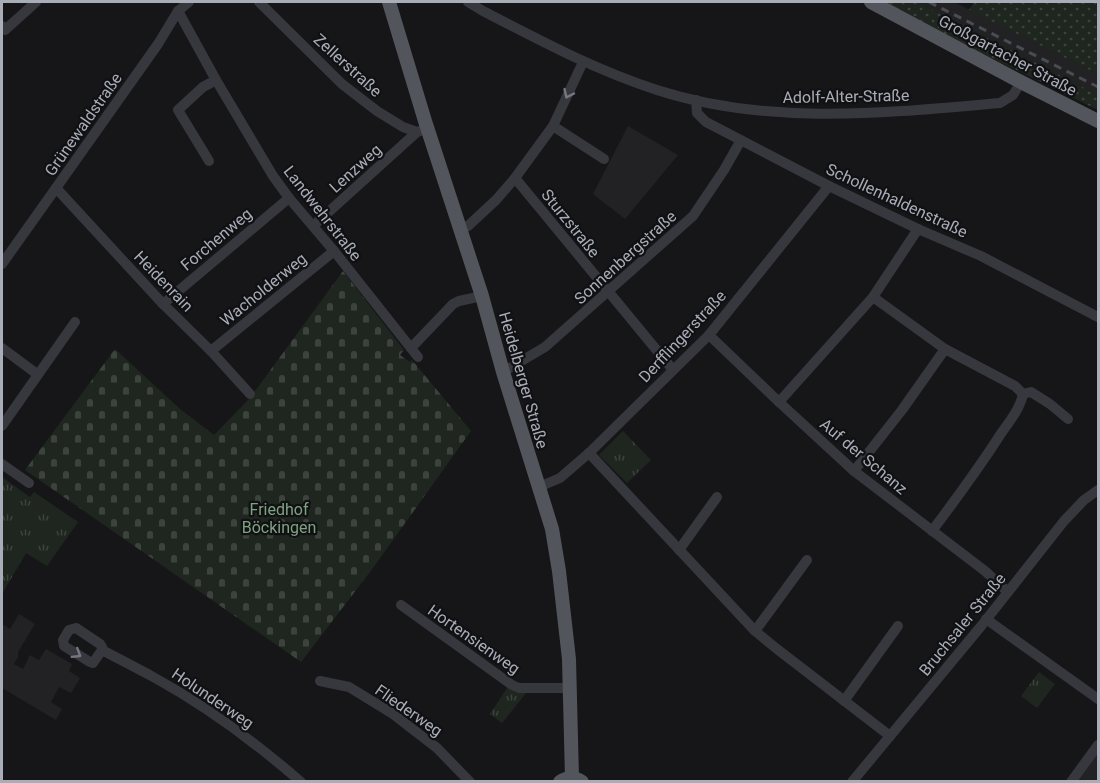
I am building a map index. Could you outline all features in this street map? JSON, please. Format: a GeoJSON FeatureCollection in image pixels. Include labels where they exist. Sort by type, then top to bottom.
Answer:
{"type":"FeatureCollection","features":[{"type":"Feature","properties":{"kind":"main road","name":"Heidelberger Straße"},"geometry":{"type":"LineString","coordinates":[[389,2],[422,130],[460,229],[482,296],[552,529],[569,659],[571,780]]}},
{"type":"Feature","properties":{"kind":"main road","name":"Großgartacher Straße"},"geometry":{"type":"LineString","coordinates":[[871,2],[1098,121]]}},
{"type":"Feature","properties":{"kind":"street"},"geometry":{"type":"LineString","coordinates":[[3,28],[36,2]]}},
{"type":"Feature","properties":{"kind":"street","name":"Grünewaldstraße"},"geometry":{"type":"LineString","coordinates":[[2,264],[158,44],[178,11],[189,2]]}},
{"type":"Feature","properties":{"kind":"street","name":"Zellerstraße"},"geometry":{"type":"LineString","coordinates":[[259,2],[342,84],[377,111],[403,127],[422,130]]}},
{"type":"Feature","properties":{"kind":"street","name":"Adolf-Alter-Straße"},"geometry":{"type":"LineString","coordinates":[[468,2],[583,62],[659,91],[731,107],[808,115],[1000,102],[1013,95],[1021,82]]}},
{"type":"Feature","properties":{"kind":"street","name":"Landwehrstraße"},"geometry":{"type":"LineString","coordinates":[[178,11],[273,176],[418,357]]}},
{"type":"Feature","properties":{"kind":"street"},"geometry":{"type":"LineString","coordinates":[[460,229],[468,226],[496,200],[515,178],[553,126],[583,62]]}},
{"type":"Feature","properties":{"kind":"street"},"geometry":{"type":"LineString","coordinates":[[209,161],[178,110],[203,87],[216,80]]}},
{"type":"Feature","properties":{"kind":"street","name":"Schollenhaldenstraße"},"geometry":{"type":"LineString","coordinates":[[696,100],[697,113],[706,122],[918,229],[981,256],[1098,317]]}},
{"type":"Feature","properties":{"kind":"street"},"geometry":{"type":"LineString","coordinates":[[553,126],[604,159]]}},
{"type":"Feature","properties":{"kind":"street","name":"Lenzweg"},"geometry":{"type":"LineString","coordinates":[[314,226],[422,130]]}},
{"type":"Feature","properties":{"kind":"street","name":"Sonnenbergstraße"},"geometry":{"type":"LineString","coordinates":[[503,372],[545,347],[693,216],[741,140]]}},
{"type":"Feature","properties":{"kind":"street","name":"Sturzstraße"},"geometry":{"type":"LineString","coordinates":[[515,178],[673,370]]}},
{"type":"Feature","properties":{"kind":"street","name":"Derfflingerstraße"},"geometry":{"type":"LineString","coordinates":[[539,487],[560,478],[589,453],[709,335],[830,186]]}},
{"type":"Feature","properties":{"kind":"street","name":"Heidenrain"},"geometry":{"type":"LineString","coordinates":[[56,188],[250,394]]}},
{"type":"Feature","properties":{"kind":"street","name":"Forchenweg"},"geometry":{"type":"LineString","coordinates":[[164,304],[289,198]]}},
{"type":"Feature","properties":{"kind":"street"},"geometry":{"type":"LineString","coordinates":[[779,402],[873,297],[918,229]]}},
{"type":"Feature","properties":{"kind":"street","name":"Wacholderweg"},"geometry":{"type":"LineString","coordinates":[[211,351],[334,251]]}},
{"type":"Feature","properties":{"kind":"street"},"geometry":{"type":"LineString","coordinates":[[411,348],[453,304],[482,296]]}},
{"type":"Feature","properties":{"kind":"street"},"geometry":{"type":"LineString","coordinates":[[873,297],[945,349],[1015,386],[1023,394]]}},
{"type":"Feature","properties":{"kind":"street"},"geometry":{"type":"LineString","coordinates":[[2,426],[75,322]]}},
{"type":"Feature","properties":{"kind":"street","name":"Auf der Schanz"},"geometry":{"type":"LineString","coordinates":[[709,335],[854,471],[985,571],[1008,592]]}},
{"type":"Feature","properties":{"kind":"street"},"geometry":{"type":"LineString","coordinates":[[2,348],[37,374]]}},
{"type":"Feature","properties":{"kind":"street"},"geometry":{"type":"LineString","coordinates":[[854,471],[902,410],[945,349]]}},
{"type":"Feature","properties":{"kind":"street"},"geometry":{"type":"LineString","coordinates":[[1023,394],[1031,392],[1068,419]]}},
{"type":"Feature","properties":{"kind":"street"},"geometry":{"type":"LineString","coordinates":[[932,531],[1015,413],[1023,394]]}},
{"type":"Feature","properties":{"kind":"street"},"geometry":{"type":"LineString","coordinates":[[589,453],[755,631],[890,736]]}},
{"type":"Feature","properties":{"kind":"street"},"geometry":{"type":"LineString","coordinates":[[2,464],[29,483]]}},
{"type":"Feature","properties":{"kind":"street","name":"Bruchsaler Straße"},"geometry":{"type":"LineString","coordinates":[[852,782],[1064,521],[1084,500],[1098,490]]}},
{"type":"Feature","properties":{"kind":"street"},"geometry":{"type":"LineString","coordinates":[[679,550],[717,497]]}},
{"type":"Feature","properties":{"kind":"street"},"geometry":{"type":"LineString","coordinates":[[755,631],[807,560]]}},
{"type":"Feature","properties":{"kind":"street","name":"Hortensienweg"},"geometry":{"type":"LineString","coordinates":[[401,605],[512,685],[519,688],[569,688]]}},
{"type":"Feature","properties":{"kind":"street"},"geometry":{"type":"LineString","coordinates":[[986,619],[1098,699]]}},
{"type":"Feature","properties":{"kind":"street"},"geometry":{"type":"LineString","coordinates":[[844,701],[898,626]]}},
{"type":"Feature","properties":{"kind":"street","name":"Holunderweg"},"geometry":{"type":"LineString","coordinates":[[102,650],[155,677],[180,693],[251,741],[301,782]]}},
{"type":"Feature","properties":{"kind":"street","name":"Fliederweg"},"geometry":{"type":"LineString","coordinates":[[320,681],[349,687],[393,714],[437,747],[470,782]]}},
{"type":"Feature","properties":{"kind":"street"},"geometry":{"type":"LineString","coordinates":[[1071,782],[1098,745]]}},
{"type":"Feature","properties":{"kind":"shaded area"},"geometry":{"type":"Polygon","coordinates":[[[918,2],[954,2],[1098,74],[1098,95],[918,2]]]}},
{"type":"Feature","properties":{"kind":"shaded area"},"geometry":{"type":"Polygon","coordinates":[[[628,126],[678,155],[625,219],[593,194],[628,126]]]}},
{"type":"Feature","properties":{"kind":"shaded area"},"geometry":{"type":"Polygon","coordinates":[[[19,614],[35,624],[18,652],[14,664],[23,669],[30,655],[39,660],[46,649],[72,664],[69,671],[80,678],[71,693],[59,687],[51,702],[62,709],[56,720],[2,688],[2,624],[10,629],[19,614]]]}},
{"type":"Feature","properties":{"kind":"shaded area"},"geometry":{"type":"Polygon","coordinates":[[[1098,752],[1098,781],[1077,781],[1098,752]]]}},
{"type":"Feature","properties":{"kind":"green space"},"geometry":{"type":"Polygon","coordinates":[[[878,2],[918,2],[1098,95],[1098,110],[878,2]]]}},
{"type":"Feature","properties":{"kind":"green space"},"geometry":{"type":"Polygon","coordinates":[[[974,2],[1098,2],[1098,74],[969,10],[974,2]]]}},
{"type":"Feature","properties":{"kind":"green space","name":"Friedhof Böckingen"},"geometry":{"type":"Polygon","coordinates":[[[343,271],[404,350],[400,355],[410,362],[412,360],[471,431],[373,568],[301,662],[25,470],[115,349],[180,409],[214,435],[250,398],[343,271]]]}},
{"type":"Feature","properties":{"kind":"green space"},"geometry":{"type":"Polygon","coordinates":[[[623,431],[651,460],[627,483],[599,455],[623,431]]]}},
{"type":"Feature","properties":{"kind":"green space"},"geometry":{"type":"Polygon","coordinates":[[[2,477],[30,497],[34,492],[78,522],[47,566],[26,553],[2,594],[2,477]]]}},
{"type":"Feature","properties":{"kind":"green space"},"geometry":{"type":"Polygon","coordinates":[[[1039,672],[1055,684],[1037,708],[1021,696],[1039,672]]]}},
{"type":"Feature","properties":{"kind":"green space"},"geometry":{"type":"Polygon","coordinates":[[[507,688],[526,693],[502,723],[490,714],[507,688]]]}},
{"type":"Feature","properties":{"kind":"railway"},"geometry":{"type":"LineString","coordinates":[[929,2],[1098,87]]}}]}
